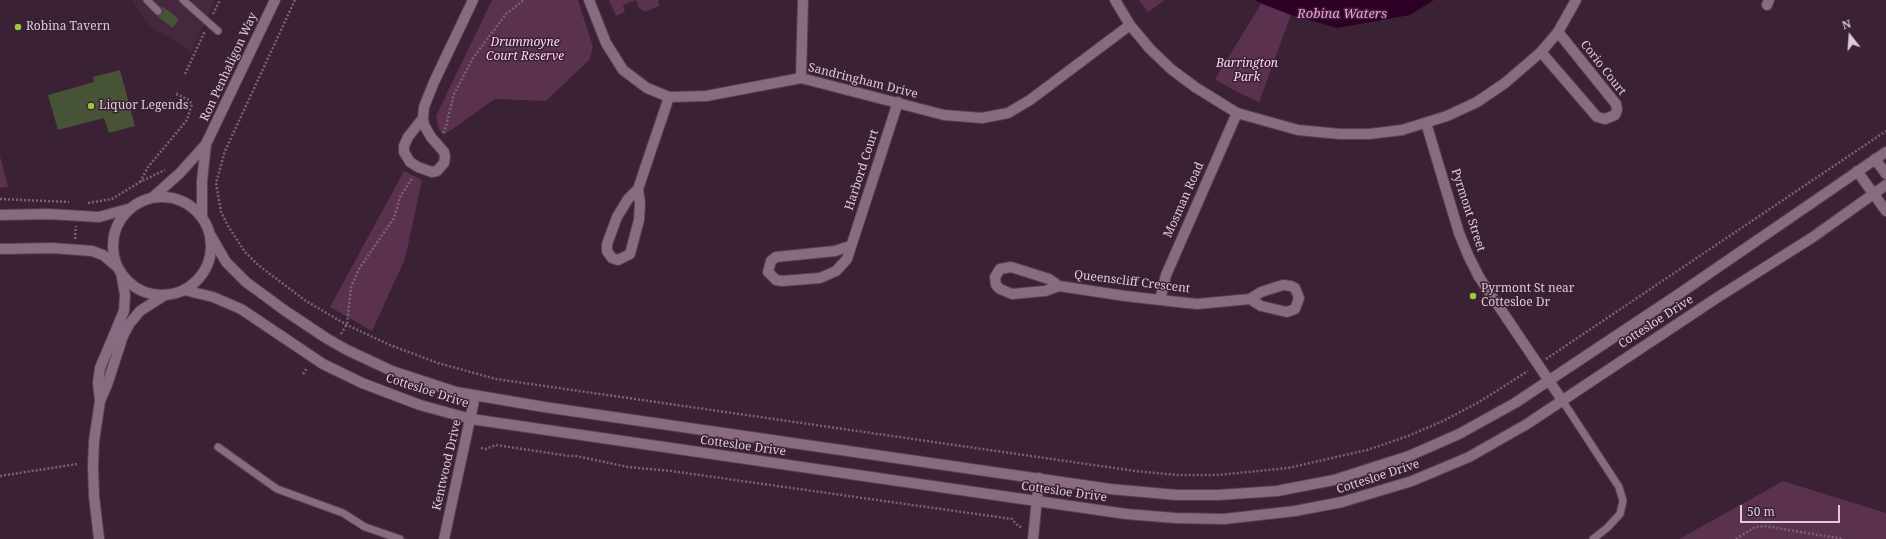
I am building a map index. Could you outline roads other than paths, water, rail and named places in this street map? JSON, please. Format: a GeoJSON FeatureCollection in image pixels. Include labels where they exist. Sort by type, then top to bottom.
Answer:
{"type":"FeatureCollection","features":[{"type":"Feature","properties":{"kind":"street","name":"Ron Penhaligon Way"},"geometry":{"type":"LineString","coordinates":[[153,197],[180,173],[206,144],[275,0]]}},
{"type":"Feature","properties":{"kind":"street"},"geometry":{"type":"LineString","coordinates":[[423,118],[411,132],[404,146],[407,158],[418,167],[432,172],[441,169],[445,157],[444,152],[430,138],[423,118],[424,107],[434,82],[473,0]]}},
{"type":"Feature","properties":{"kind":"street","name":"Sandringham Drive"},"geometry":{"type":"LineString","coordinates":[[589,0],[606,43],[623,70],[647,88],[669,97],[706,96],[801,78],[952,115],[982,118],[1008,113],[1030,100],[1130,25]]}},
{"type":"Feature","properties":{"kind":"street"},"geometry":{"type":"LineString","coordinates":[[801,78],[803,0]]}},
{"type":"Feature","properties":{"kind":"street"},"geometry":{"type":"LineString","coordinates":[[1115,0],[1130,25],[1150,49],[1171,69],[1195,87],[1237,112],[1298,130],[1340,134],[1370,134],[1402,130],[1426,123],[1462,109],[1493,92],[1519,72],[1541,52],[1558,32],[1576,0]]}},
{"type":"Feature","properties":{"kind":"street","name":"Corio Court"},"geometry":{"type":"LineString","coordinates":[[1541,52],[1597,117],[1605,119],[1615,115],[1617,110],[1616,104],[1558,32]]}},
{"type":"Feature","properties":{"kind":"street"},"geometry":{"type":"LineString","coordinates":[[638,190],[628,199],[617,217],[607,244],[607,251],[612,258],[618,260],[630,254],[639,220],[640,203],[638,190],[669,97]]}},
{"type":"Feature","properties":{"kind":"street","name":"Harbord Court"},"geometry":{"type":"LineString","coordinates":[[850,246],[835,251],[776,257],[771,261],[768,272],[776,280],[782,282],[820,278],[836,271],[846,259],[898,102]]}},
{"type":"Feature","properties":{"kind":"street","name":"Mosman Road"},"geometry":{"type":"LineString","coordinates":[[1160,300],[1166,275],[1237,112]]}},
{"type":"Feature","properties":{"kind":"street","name":"Pyrmont Street"},"geometry":{"type":"LineString","coordinates":[[1426,123],[1459,233],[1468,255],[1479,277],[1562,400]]}},
{"type":"Feature","properties":{"kind":"street","name":"Ron Penhaligon Way"},"geometry":{"type":"LineString","coordinates":[[202,216],[202,181],[206,144]]}},
{"type":"Feature","properties":{"kind":"street","name":"Cottesloe Drive"},"geometry":{"type":"LineString","coordinates":[[211,236],[226,262],[246,282],[326,338],[347,350],[392,371],[437,386],[475,396],[1110,489],[1177,495],[1239,494],[1296,488],[1360,473],[1428,449],[1485,421],[1676,296],[1886,152]]}},
{"type":"Feature","properties":{"kind":"street"},"geometry":{"type":"LineString","coordinates":[[1875,159],[1886,174]]}},
{"type":"Feature","properties":{"kind":"street"},"geometry":{"type":"LineString","coordinates":[[1857,171],[1886,211]]}},
{"type":"Feature","properties":{"kind":"street","name":"Cottesloe Drive"},"geometry":{"type":"LineString","coordinates":[[184,290],[213,297],[241,309],[323,364],[362,383],[420,405],[471,419],[1133,515],[1198,519],[1249,517],[1318,507],[1382,491],[1447,466],[1496,442],[1813,237],[1886,185]]}},
{"type":"Feature","properties":{"kind":"street"},"geometry":{"type":"LineString","coordinates":[[0,215],[48,214],[99,217],[130,208],[141,201],[153,197],[166,196],[179,199],[191,205],[202,216],[211,236],[211,252],[206,268],[197,281],[184,290],[165,295],[140,311],[130,323],[121,342],[107,385],[100,401],[94,441],[94,502],[99,539]]}},
{"type":"Feature","properties":{"kind":"street"},"geometry":{"type":"LineString","coordinates":[[100,401],[98,384],[100,368],[124,311],[125,294],[113,250],[114,237],[118,224],[130,208]]}},
{"type":"Feature","properties":{"kind":"street"},"geometry":{"type":"LineString","coordinates":[[0,249],[52,248],[92,251],[103,255],[128,281],[142,291],[165,295]]}},
{"type":"Feature","properties":{"kind":"street","name":"Queenscliff Crescent"},"geometry":{"type":"LineString","coordinates":[[1059,286],[1045,291],[1012,294],[1000,289],[996,285],[995,277],[1000,269],[1011,267],[1049,279],[1059,286],[1160,300],[1198,304],[1250,299]]}},
{"type":"Feature","properties":{"kind":"street","name":"Kentwood Drive"},"geometry":{"type":"LineString","coordinates":[[444,539],[475,396]]}},
{"type":"Feature","properties":{"kind":"street"},"geometry":{"type":"LineString","coordinates":[[1033,539],[1039,478]]}},
{"type":"Feature","properties":{"kind":"lane"},"geometry":{"type":"LineString","coordinates":[[147,0],[158,11]]}},
{"type":"Feature","properties":{"kind":"lane"},"geometry":{"type":"LineString","coordinates":[[183,0],[218,30]]}},
{"type":"Feature","properties":{"kind":"lane"},"geometry":{"type":"LineString","coordinates":[[1562,400],[1619,487],[1623,501],[1620,514],[1607,528],[1593,539]]}},
{"type":"Feature","properties":{"kind":"lane"},"geometry":{"type":"LineString","coordinates":[[218,447],[277,490],[343,513],[365,527],[400,539]]}},
{"type":"Feature","properties":{"kind":"water","name":"Robina Waters"},"geometry":{"type":"Polygon","coordinates":[[[1254,0],[1434,0],[1410,15],[1337,28],[1291,15],[1254,0]]]}},
{"type":"Feature","properties":{"kind":"place","name":"Robina Tavern"},"geometry":{"type":"Point","coordinates":[18,27]}},
{"type":"Feature","properties":{"kind":"place","name":"Liquor Legends"},"geometry":{"type":"Point","coordinates":[91,106]}},
{"type":"Feature","properties":{"kind":"place","name":"Pyrmont St near Cottesloe Dr"},"geometry":{"type":"Point","coordinates":[1473,296]}},
{"type":"Feature","properties":{"kind":"park label","name":"Drummoyne Court Reserve"},"geometry":{"type":"Point","coordinates":[525,50]}},
{"type":"Feature","properties":{"kind":"park label","name":"Barrington Park"},"geometry":{"type":"Point","coordinates":[1247,71]}}]}
